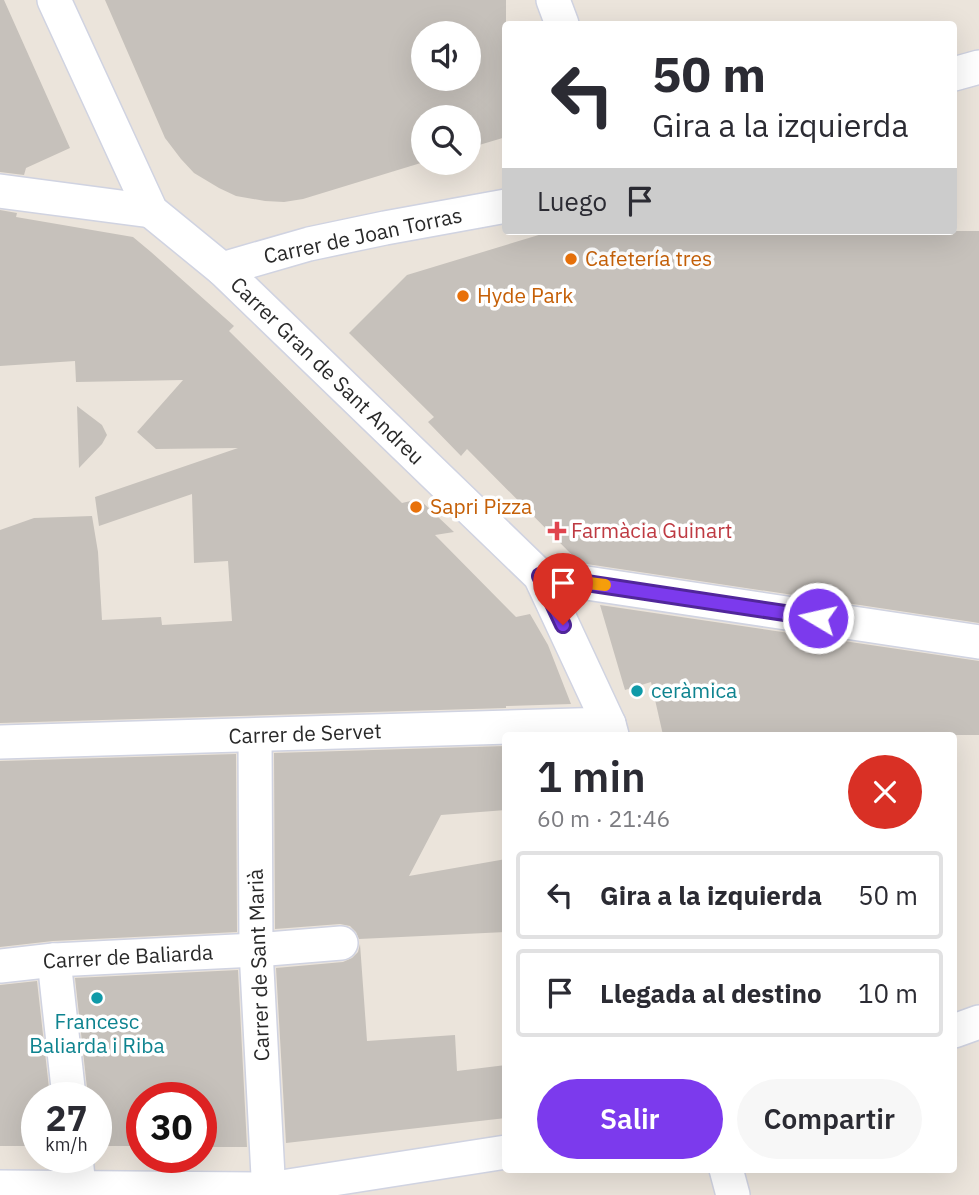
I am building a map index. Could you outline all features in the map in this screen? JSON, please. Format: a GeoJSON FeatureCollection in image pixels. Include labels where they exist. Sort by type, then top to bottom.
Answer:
{"type":"FeatureCollection","features":[{"type":"Feature","properties":{"kind":"street","name":"Carrer Gran de Sant Andreu"},"geometry":{"type":"LineString","coordinates":[[54,0],[151,211],[222,269],[540,576],[610,730]]}},
{"type":"Feature","properties":{"kind":"street"},"geometry":{"type":"LineString","coordinates":[[553,0],[561,21]]}},
{"type":"Feature","properties":{"kind":"street"},"geometry":{"type":"LineString","coordinates":[[957,74],[979,67]]}},
{"type":"Feature","properties":{"kind":"street"},"geometry":{"type":"LineString","coordinates":[[0,191],[151,211]]}},
{"type":"Feature","properties":{"kind":"street","name":"Carrer de Joan Torras"},"geometry":{"type":"LineString","coordinates":[[222,269],[309,244],[502,207]]}},
{"type":"Feature","properties":{"kind":"street"},"geometry":{"type":"LineString","coordinates":[[540,576],[979,642]]}},
{"type":"Feature","properties":{"kind":"street","name":"Carrer de Servet"},"geometry":{"type":"LineString","coordinates":[[0,743],[255,735],[610,730]]}},
{"type":"Feature","properties":{"kind":"street","name":"Carrer de Sant Marià"},"geometry":{"type":"LineString","coordinates":[[255,735],[256,950],[269,1192]]}},
{"type":"Feature","properties":{"kind":"street","name":"Carrer de Baliarda"},"geometry":{"type":"LineString","coordinates":[[0,967],[54,960],[341,943]]}},
{"type":"Feature","properties":{"kind":"street"},"geometry":{"type":"LineString","coordinates":[[54,960],[67,1082]]}},
{"type":"Feature","properties":{"kind":"street"},"geometry":{"type":"LineString","coordinates":[[957,1030],[979,1022]]}},
{"type":"Feature","properties":{"kind":"street"},"geometry":{"type":"LineString","coordinates":[[87,1173],[269,1192],[502,1153]]}},
{"type":"Feature","properties":{"kind":"street"},"geometry":{"type":"LineString","coordinates":[[0,1186],[72,1173]]}},
{"type":"Feature","properties":{"kind":"street"},"geometry":{"type":"LineString","coordinates":[[727,1173],[733,1195]]}},
{"type":"Feature","properties":{"kind":"building"},"geometry":{"type":"Polygon","coordinates":[[[0,0],[4,0],[70,148],[26,168],[24,175],[0,172],[0,0]]]}},
{"type":"Feature","properties":{"kind":"building"},"geometry":{"type":"Polygon","coordinates":[[[105,0],[506,0],[506,21],[502,21],[502,138],[481,144],[481,105],[411,105],[411,166],[303,199],[284,202],[236,196],[194,173],[165,138],[105,0]]]}},
{"type":"Feature","properties":{"kind":"building"},"geometry":{"type":"Polygon","coordinates":[[[0,210],[17,213],[16,217],[133,237],[151,252],[234,326],[229,331],[402,503],[419,499],[454,532],[435,535],[516,617],[530,614],[548,645],[571,704],[0,723],[0,530],[34,518],[92,516],[98,552],[102,620],[161,617],[162,625],[232,621],[228,561],[194,563],[192,494],[99,526],[95,497],[238,448],[156,449],[137,432],[183,380],[76,382],[75,361],[0,366],[0,210]]]}},
{"type":"Feature","properties":{"kind":"building"},"geometry":{"type":"Polygon","coordinates":[[[957,231],[979,231],[979,623],[580,563],[467,449],[461,456],[428,422],[434,417],[349,333],[407,275],[539,235],[957,235],[957,231]]]}},
{"type":"Feature","properties":{"kind":"building"},"geometry":{"type":"Polygon","coordinates":[[[77,406],[102,425],[107,435],[79,468],[77,406]]]}},
{"type":"Feature","properties":{"kind":"building"},"geometry":{"type":"Polygon","coordinates":[[[600,605],[979,661],[979,735],[957,735],[957,732],[662,732],[651,682],[625,690],[600,605]]]}},
{"type":"Feature","properties":{"kind":"building"},"geometry":{"type":"Polygon","coordinates":[[[502,746],[502,810],[441,815],[409,876],[502,860],[502,932],[359,939],[350,926],[340,924],[275,929],[274,753],[502,746]]]}},
{"type":"Feature","properties":{"kind":"building"},"geometry":{"type":"Polygon","coordinates":[[[236,754],[237,932],[53,941],[0,947],[0,761],[236,754]]]}},
{"type":"Feature","properties":{"kind":"building"},"geometry":{"type":"Polygon","coordinates":[[[360,944],[367,1041],[455,1035],[457,1071],[502,1065],[502,1118],[286,1143],[276,968],[343,962],[358,952],[360,944]]]}},
{"type":"Feature","properties":{"kind":"building"},"geometry":{"type":"Polygon","coordinates":[[[238,970],[247,1147],[217,1147],[217,1082],[126,1082],[126,1146],[112,1146],[112,1082],[86,1082],[75,978],[238,970]]]}},
{"type":"Feature","properties":{"kind":"building"},"geometry":{"type":"Polygon","coordinates":[[[37,981],[48,1082],[21,1082],[21,1146],[0,1146],[0,985],[37,981]]]}},
{"type":"Feature","properties":{"kind":"slow traffic"},"geometry":{"type":"LineString","coordinates":[[540,577],[605,585]]}},
{"type":"Feature","properties":{"kind":"place","name":"Cafetería tres"},"geometry":{"type":"Point","coordinates":[571,259]}},
{"type":"Feature","properties":{"kind":"place","name":"Hyde Park"},"geometry":{"type":"Point","coordinates":[463,296]}},
{"type":"Feature","properties":{"kind":"place","name":"Sapri Pizza"},"geometry":{"type":"Point","coordinates":[416,507]}},
{"type":"Feature","properties":{"kind":"place","name":"Farmàcia Guinart"},"geometry":{"type":"Point","coordinates":[557,531]}},
{"type":"Feature","properties":{"kind":"place","name":"ceràmica"},"geometry":{"type":"Point","coordinates":[637,691]}},
{"type":"Feature","properties":{"kind":"place","name":"Francesc Baliarda i Riba"},"geometry":{"type":"Point","coordinates":[97,998]}},
{"type":"Feature","properties":{"kind":"route"},"geometry":{"type":"LineString","coordinates":[[563,625],[540,576],[818,618]]}}]}
